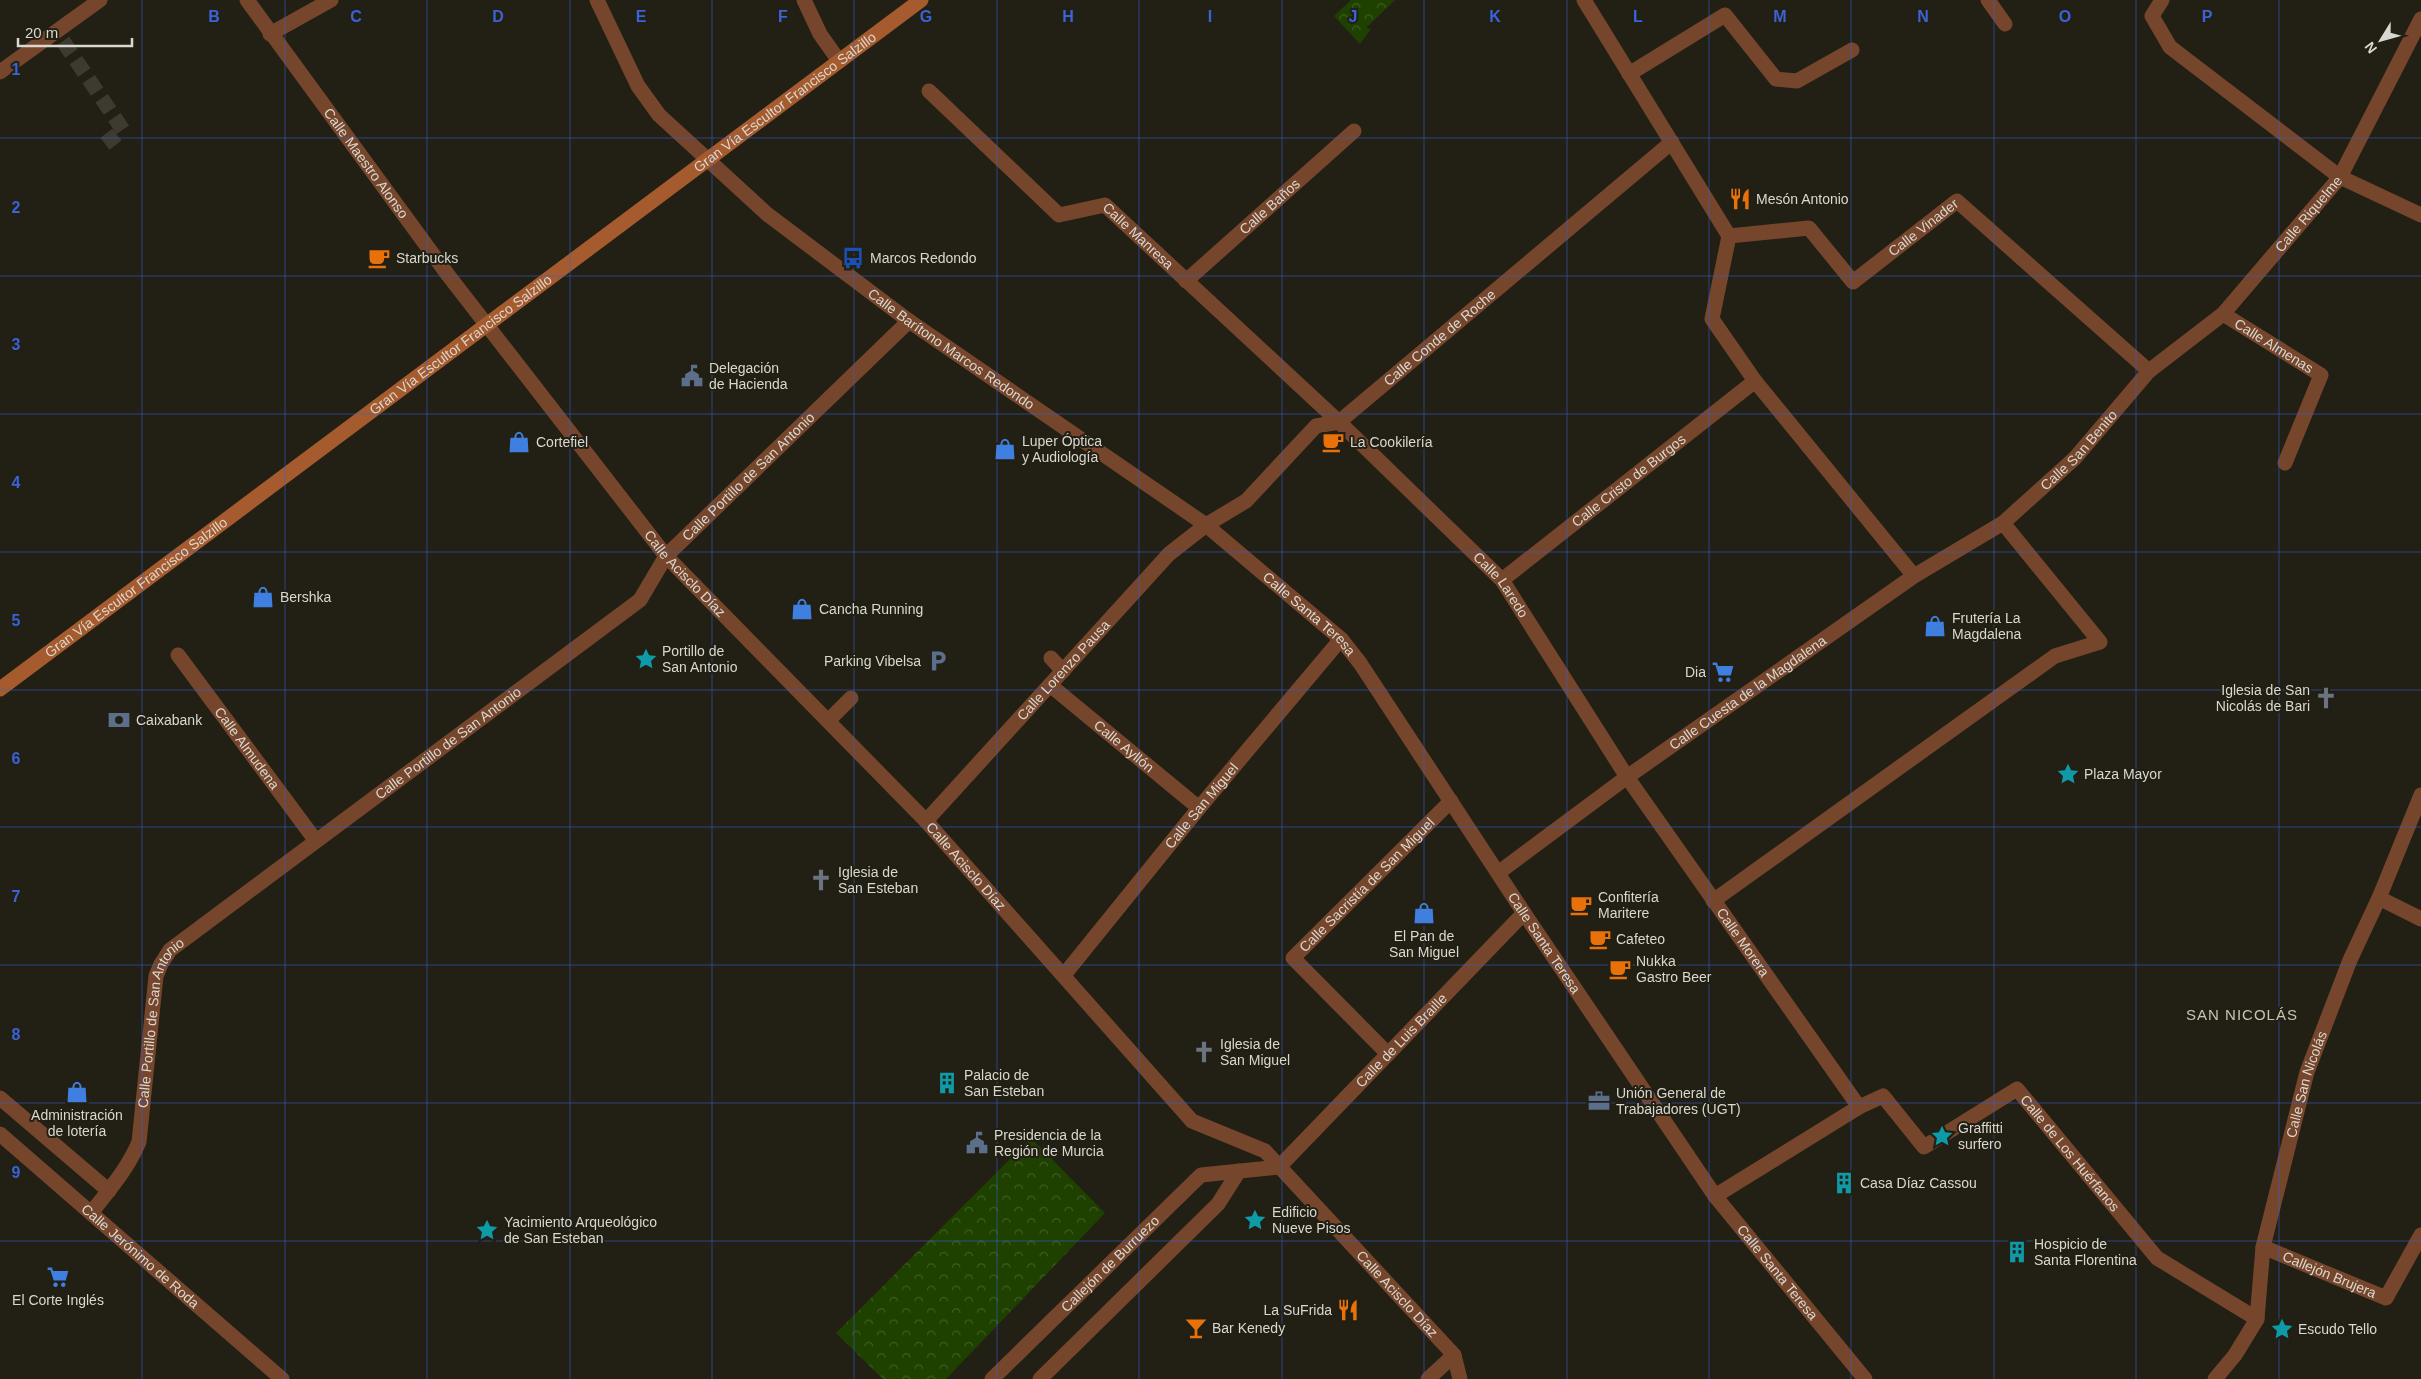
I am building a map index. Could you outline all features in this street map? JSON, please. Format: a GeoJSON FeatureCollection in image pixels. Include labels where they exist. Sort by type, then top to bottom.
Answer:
{"type":"FeatureCollection","features":[{"type":"Feature","properties":{"kind":"main road","name":"Gran Vía Escultor Francisco Salzillo"},"geometry":{"type":"LineString","coordinates":[[0,689],[921,0]]}},
{"type":"Feature","properties":{"kind":"street"},"geometry":{"type":"LineString","coordinates":[[0,72],[60,36],[100,0]]}},
{"type":"Feature","properties":{"kind":"street","name":"Calle Maestro Alonso"},"geometry":{"type":"LineString","coordinates":[[247,0],[270,34],[487,325]]}},
{"type":"Feature","properties":{"kind":"street"},"geometry":{"type":"LineString","coordinates":[[270,34],[331,0]]}},
{"type":"Feature","properties":{"kind":"street","name":"Calle Barítono Marcos Redondo"},"geometry":{"type":"LineString","coordinates":[[597,0],[646,101],[766,214],[909,321],[1206,525]]}},
{"type":"Feature","properties":{"kind":"street"},"geometry":{"type":"LineString","coordinates":[[804,0],[820,34],[839,61]]}},
{"type":"Feature","properties":{"kind":"street"},"geometry":{"type":"LineString","coordinates":[[1584,0],[1729,236],[1712,319],[1754,381],[1914,576]]}},
{"type":"Feature","properties":{"kind":"street"},"geometry":{"type":"LineString","coordinates":[[1988,0],[2005,24]]}},
{"type":"Feature","properties":{"kind":"street"},"geometry":{"type":"LineString","coordinates":[[2162,0],[2152,16],[2170,47],[2340,177],[2421,215]]}},
{"type":"Feature","properties":{"kind":"street"},"geometry":{"type":"LineString","coordinates":[[1629,74],[1725,15],[1776,80],[1797,81],[1852,50]]}},
{"type":"Feature","properties":{"kind":"street","name":"Calle Riquelme"},"geometry":{"type":"LineString","coordinates":[[2149,371],[2223,314],[2340,177],[2421,19]]}},
{"type":"Feature","properties":{"kind":"street","name":"Calle Manresa"},"geometry":{"type":"LineString","coordinates":[[929,91],[1059,215],[1105,205],[1339,422]]}},
{"type":"Feature","properties":{"kind":"street","name":"Calle Baños"},"geometry":{"type":"LineString","coordinates":[[1186,281],[1354,131]]}},
{"type":"Feature","properties":{"kind":"street","name":"Calle Conde de Roche"},"geometry":{"type":"LineString","coordinates":[[1206,525],[1246,501],[1316,426],[1339,422],[1672,142]]}},
{"type":"Feature","properties":{"kind":"street","name":"Calle Vinader"},"geometry":{"type":"LineString","coordinates":[[1729,236],[1809,228],[1853,282],[1957,201],[2149,371]]}},
{"type":"Feature","properties":{"kind":"street","name":"Calle Almenas"},"geometry":{"type":"LineString","coordinates":[[2223,314],[2321,375],[2285,462]]}},
{"type":"Feature","properties":{"kind":"street","name":"Calle Portillo de San Antonio"},"geometry":{"type":"LineString","coordinates":[[91,1213],[131,1160],[139,1142],[156,976],[170,950],[640,600],[666,556],[909,321]]}},
{"type":"Feature","properties":{"kind":"street","name":"Calle Acisclo Díaz"},"geometry":{"type":"LineString","coordinates":[[487,325],[666,556],[926,821],[1192,1121],[1265,1151],[1454,1355],[1460,1379]]}},
{"type":"Feature","properties":{"kind":"street","name":"Calle San Benito"},"geometry":{"type":"LineString","coordinates":[[2003,524],[2075,458],[2149,371]]}},
{"type":"Feature","properties":{"kind":"street","name":"Calle Cristo de Burgos"},"geometry":{"type":"LineString","coordinates":[[1502,580],[1754,381]]}},
{"type":"Feature","properties":{"kind":"street","name":"Calle Laredo"},"geometry":{"type":"LineString","coordinates":[[1339,422],[1502,580],[1627,778]]}},
{"type":"Feature","properties":{"kind":"street"},"geometry":{"type":"LineString","coordinates":[[1713,901],[2055,656],[2100,642],[2003,524]]}},
{"type":"Feature","properties":{"kind":"street","name":"Calle Cuesta de la Magdalena"},"geometry":{"type":"LineString","coordinates":[[1498,874],[1627,778],[1914,576],[2003,524]]}},
{"type":"Feature","properties":{"kind":"street","name":"Calle Santa Teresa"},"geometry":{"type":"LineString","coordinates":[[1206,525],[1341,639],[1360,664],[1524,913],[1716,1196],[1865,1379]]}},
{"type":"Feature","properties":{"kind":"street","name":"Calle Lorenzo Pausa"},"geometry":{"type":"LineString","coordinates":[[926,821],[1169,554],[1206,525]]}},
{"type":"Feature","properties":{"kind":"street","name":"Calle San Miguel"},"geometry":{"type":"LineString","coordinates":[[1064,975],[1199,808],[1341,639]]}},
{"type":"Feature","properties":{"kind":"street","name":"Calle Almudena"},"geometry":{"type":"LineString","coordinates":[[178,655],[316,841]]}},
{"type":"Feature","properties":{"kind":"street"},"geometry":{"type":"LineString","coordinates":[[1051,658],[1063,671]]}},
{"type":"Feature","properties":{"kind":"street","name":"Calle Ayllón"},"geometry":{"type":"LineString","coordinates":[[1050,685],[1199,808]]}},
{"type":"Feature","properties":{"kind":"street"},"geometry":{"type":"LineString","coordinates":[[828,721],[851,698]]}},
{"type":"Feature","properties":{"kind":"street","name":"Calle Morera"},"geometry":{"type":"LineString","coordinates":[[1627,778],[1859,1107]]}},
{"type":"Feature","properties":{"kind":"street","name":"Calle San Nicolás"},"geometry":{"type":"LineString","coordinates":[[2215,1379],[2234,1356],[2257,1319],[2263,1247],[2306,1072],[2350,960],[2379,898],[2421,795]]}},
{"type":"Feature","properties":{"kind":"street","name":"Calle Sacristía de San Miguel"},"geometry":{"type":"LineString","coordinates":[[1388,1054],[1293,958],[1451,801]]}},
{"type":"Feature","properties":{"kind":"street"},"geometry":{"type":"LineString","coordinates":[[2379,898],[2421,919]]}},
{"type":"Feature","properties":{"kind":"street","name":"Calle de Luis Braille"},"geometry":{"type":"LineString","coordinates":[[1279,1167],[1524,913]]}},
{"type":"Feature","properties":{"kind":"street","name":"Calle de Los Huérfanos"},"geometry":{"type":"LineString","coordinates":[[1859,1107],[1883,1096],[1924,1147],[2017,1088],[2157,1258],[2257,1319]]}},
{"type":"Feature","properties":{"kind":"street","name":"Calle Jerónimo de Roda"},"geometry":{"type":"LineString","coordinates":[[0,1098],[109,1191]]}},
{"type":"Feature","properties":{"kind":"street"},"geometry":{"type":"LineString","coordinates":[[1716,1196],[1859,1107]]}},
{"type":"Feature","properties":{"kind":"street","name":"Calle Jerónimo de Roda"},"geometry":{"type":"LineString","coordinates":[[0,1134],[282,1379]]}},
{"type":"Feature","properties":{"kind":"street","name":"Callejón de Burruezo"},"geometry":{"type":"LineString","coordinates":[[992,1379],[1201,1175],[1279,1167]]}},
{"type":"Feature","properties":{"kind":"street"},"geometry":{"type":"LineString","coordinates":[[1040,1379],[1218,1204],[1240,1171]]}},
{"type":"Feature","properties":{"kind":"street","name":"Callejón Brujera"},"geometry":{"type":"LineString","coordinates":[[2263,1247],[2386,1298],[2421,1235]]}},
{"type":"Feature","properties":{"kind":"street"},"geometry":{"type":"LineString","coordinates":[[1428,1379],[1454,1355]]}},
{"type":"Feature","properties":{"kind":"green space"},"geometry":{"type":"Polygon","coordinates":[[[1351,0],[1395,0],[1366,28],[1371,29],[1360,44],[1334,16],[1351,0]]]}},
{"type":"Feature","properties":{"kind":"green space"},"geometry":{"type":"Polygon","coordinates":[[[1031,1138],[1105,1213],[946,1379],[883,1379],[836,1333],[1031,1138]]]}},
{"type":"Feature","properties":{"kind":"tunnel"},"geometry":{"type":"LineString","coordinates":[[63,41],[123,130],[102,146]]}},
{"type":"Feature","properties":{"kind":"place","name":"Mesón Antonio"},"geometry":{"type":"Point","coordinates":[1740,199]}},
{"type":"Feature","properties":{"kind":"place","name":"Starbucks"},"geometry":{"type":"Point","coordinates":[379,258]}},
{"type":"Feature","properties":{"kind":"place","name":"Marcos Redondo"},"geometry":{"type":"Point","coordinates":[853,258]}},
{"type":"Feature","properties":{"kind":"place","name":"Delegación de Hacienda"},"geometry":{"type":"Point","coordinates":[692,376]}},
{"type":"Feature","properties":{"kind":"place","name":"Cortefiel"},"geometry":{"type":"Point","coordinates":[519,442]}},
{"type":"Feature","properties":{"kind":"place","name":"La Cookilería"},"geometry":{"type":"Point","coordinates":[1333,442]}},
{"type":"Feature","properties":{"kind":"place","name":"Luper Óptica y Audiología"},"geometry":{"type":"Point","coordinates":[1005,449]}},
{"type":"Feature","properties":{"kind":"place","name":"Bershka"},"geometry":{"type":"Point","coordinates":[263,597]}},
{"type":"Feature","properties":{"kind":"place","name":"Cancha Running"},"geometry":{"type":"Point","coordinates":[802,609]}},
{"type":"Feature","properties":{"kind":"place","name":"Frutería La Magdalena"},"geometry":{"type":"Point","coordinates":[1935,626]}},
{"type":"Feature","properties":{"kind":"place","name":"Portillo de San Antonio"},"geometry":{"type":"Point","coordinates":[646,659]}},
{"type":"Feature","properties":{"kind":"place","name":"Parking Vibelsa"},"geometry":{"type":"Point","coordinates":[938,661]}},
{"type":"Feature","properties":{"kind":"place","name":"Dia"},"geometry":{"type":"Point","coordinates":[1723,672]}},
{"type":"Feature","properties":{"kind":"place","name":"Iglesia de San Nicolás de Bari"},"geometry":{"type":"Point","coordinates":[2326,698]}},
{"type":"Feature","properties":{"kind":"place","name":"Caixabank"},"geometry":{"type":"Point","coordinates":[119,720]}},
{"type":"Feature","properties":{"kind":"place","name":"Plaza Mayor"},"geometry":{"type":"Point","coordinates":[2068,774]}},
{"type":"Feature","properties":{"kind":"place","name":"Iglesia de San Esteban"},"geometry":{"type":"Point","coordinates":[821,880]}},
{"type":"Feature","properties":{"kind":"place","name":"Confitería Maritere"},"geometry":{"type":"Point","coordinates":[1581,905]}},
{"type":"Feature","properties":{"kind":"place","name":"El Pan de San Miguel"},"geometry":{"type":"Point","coordinates":[1424,913]}},
{"type":"Feature","properties":{"kind":"place","name":"Cafeteo"},"geometry":{"type":"Point","coordinates":[1600,939]}},
{"type":"Feature","properties":{"kind":"place","name":"Nukka Gastro Beer"},"geometry":{"type":"Point","coordinates":[1620,969]}},
{"type":"Feature","properties":{"kind":"place","name":"Iglesia de San Miguel"},"geometry":{"type":"Point","coordinates":[1204,1052]}},
{"type":"Feature","properties":{"kind":"place","name":"Palacio de San Esteban"},"geometry":{"type":"Point","coordinates":[947,1083]}},
{"type":"Feature","properties":{"kind":"place","name":"Administración de lotería"},"geometry":{"type":"Point","coordinates":[77,1092]}},
{"type":"Feature","properties":{"kind":"place","name":"Unión General de Trabajadores (UGT)"},"geometry":{"type":"Point","coordinates":[1599,1101]}},
{"type":"Feature","properties":{"kind":"place","name":"Graffitti surfero"},"geometry":{"type":"Point","coordinates":[1942,1136]}},
{"type":"Feature","properties":{"kind":"place","name":"Presidencia de la Región de Murcia"},"geometry":{"type":"Point","coordinates":[977,1143]}},
{"type":"Feature","properties":{"kind":"place","name":"Casa Díaz Cassou"},"geometry":{"type":"Point","coordinates":[1844,1183]}},
{"type":"Feature","properties":{"kind":"place","name":"Edificio Nueve Pisos"},"geometry":{"type":"Point","coordinates":[1255,1220]}},
{"type":"Feature","properties":{"kind":"place","name":"Yacimiento Arqueológico de San Esteban"},"geometry":{"type":"Point","coordinates":[487,1230]}},
{"type":"Feature","properties":{"kind":"place","name":"Hospicio de Santa Florentina"},"geometry":{"type":"Point","coordinates":[2017,1252]}},
{"type":"Feature","properties":{"kind":"place","name":"El Corte Inglés"},"geometry":{"type":"Point","coordinates":[58,1277]}},
{"type":"Feature","properties":{"kind":"place","name":"La SuFrida"},"geometry":{"type":"Point","coordinates":[1348,1310]}},
{"type":"Feature","properties":{"kind":"place","name":"Bar Kenedy"},"geometry":{"type":"Point","coordinates":[1196,1328]}},
{"type":"Feature","properties":{"kind":"place","name":"Escudo Tello"},"geometry":{"type":"Point","coordinates":[2282,1329]}},
{"type":"Feature","properties":{"kind":"district","name":"SAN NICOLÁS"},"geometry":{"type":"Point","coordinates":[2242,1014]}}]}
